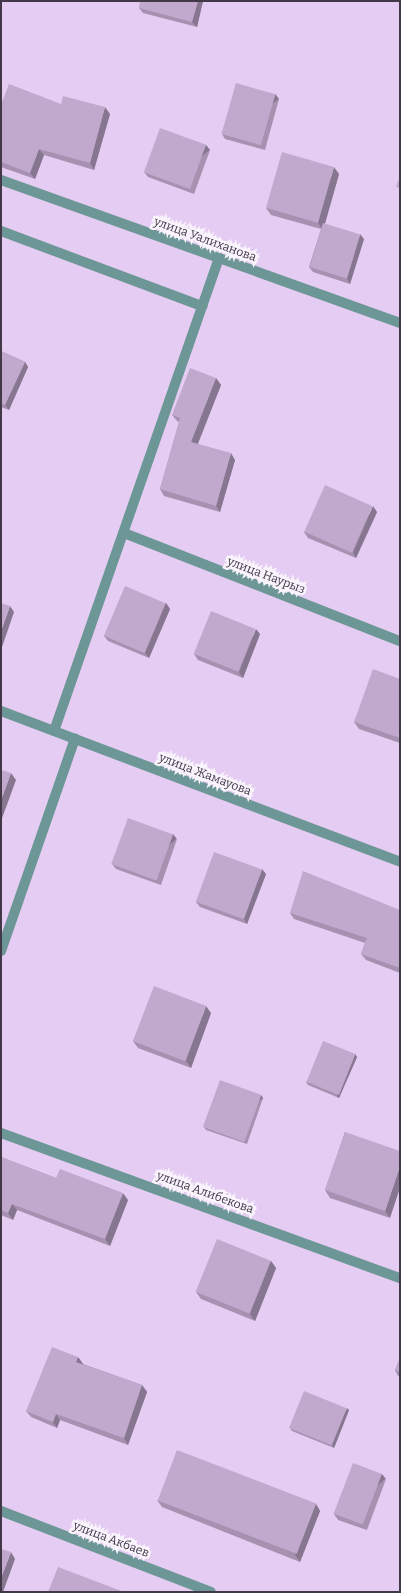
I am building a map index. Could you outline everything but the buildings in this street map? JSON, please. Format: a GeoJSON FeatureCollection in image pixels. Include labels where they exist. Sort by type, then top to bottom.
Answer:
{"type":"FeatureCollection","features":[{"type":"Feature","properties":{"kind":"street","name":"улица Уалиханова"},"geometry":{"type":"LineString","coordinates":[[1,180],[400,323]]}},
{"type":"Feature","properties":{"kind":"street"},"geometry":{"type":"LineString","coordinates":[[1,231],[202,306]]}},
{"type":"Feature","properties":{"kind":"street"},"geometry":{"type":"LineString","coordinates":[[54,731],[219,258]]}},
{"type":"Feature","properties":{"kind":"street","name":"улица Наурыз"},"geometry":{"type":"LineString","coordinates":[[124,534],[400,641]]}},
{"type":"Feature","properties":{"kind":"street","name":"улица Жамауова"},"geometry":{"type":"LineString","coordinates":[[1,711],[400,862]]}},
{"type":"Feature","properties":{"kind":"street"},"geometry":{"type":"LineString","coordinates":[[1,951],[75,738]]}},
{"type":"Feature","properties":{"kind":"street","name":"улица Алибекова"},"geometry":{"type":"LineString","coordinates":[[1,1133],[400,1278]]}},
{"type":"Feature","properties":{"kind":"street","name":"улица Акбаев"},"geometry":{"type":"LineString","coordinates":[[1,1511],[211,1592]]}}]}
